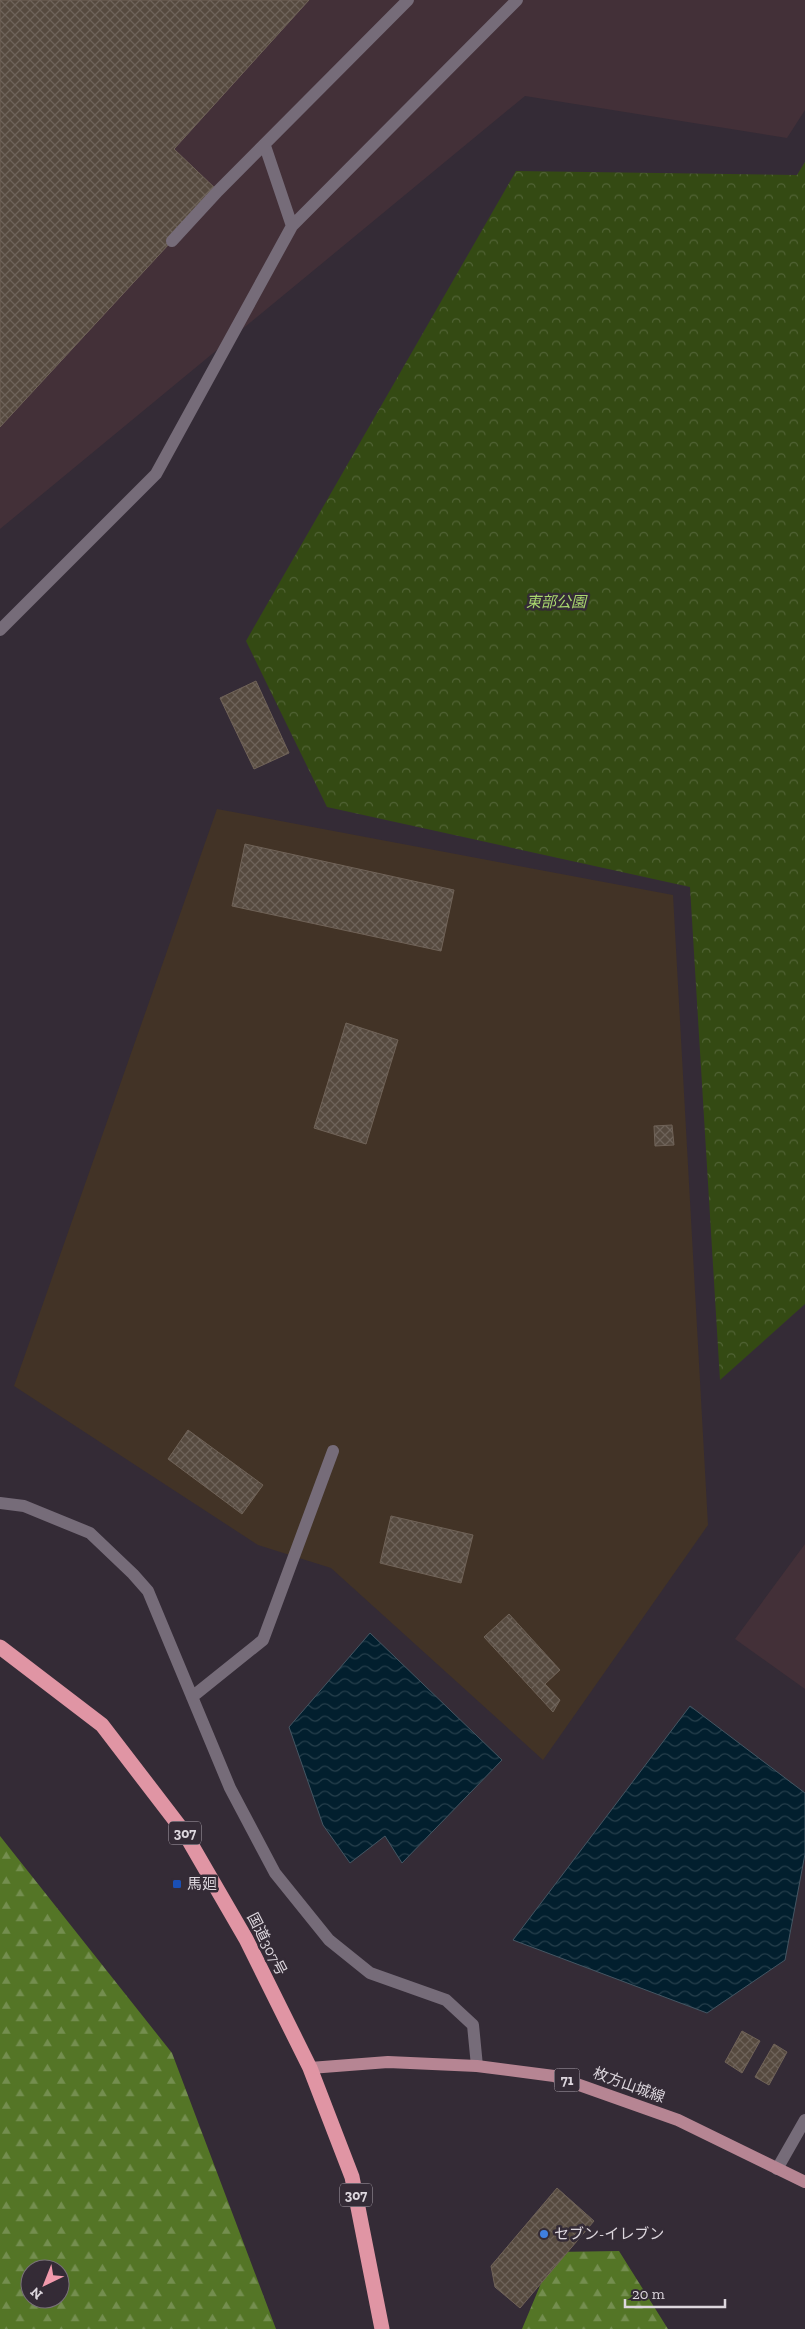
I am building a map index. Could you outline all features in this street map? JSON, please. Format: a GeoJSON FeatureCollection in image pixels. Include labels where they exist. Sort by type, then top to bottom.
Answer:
{"type":"FeatureCollection","features":[{"type":"Feature","properties":{"kind":"highway","name":"国道307号"},"geometry":{"type":"LineString","coordinates":[[0,1647],[102,1725],[184,1832],[246,1939],[310,2068],[352,2177],[382,2329]]}},
{"type":"Feature","properties":{"kind":"main road","name":"枚方山城線"},"geometry":{"type":"LineString","coordinates":[[310,2068],[388,2062],[476,2066],[554,2076],[678,2120],[805,2182]]}},
{"type":"Feature","properties":{"kind":"street"},"geometry":{"type":"LineString","coordinates":[[172,241],[218,191],[265,146],[408,0]]}},
{"type":"Feature","properties":{"kind":"street"},"geometry":{"type":"LineString","coordinates":[[0,630],[156,474],[292,226],[517,0]]}},
{"type":"Feature","properties":{"kind":"street"},"geometry":{"type":"LineString","coordinates":[[265,146],[292,226]]}},
{"type":"Feature","properties":{"kind":"street"},"geometry":{"type":"LineString","coordinates":[[192,1697],[263,1640],[333,1451]]}},
{"type":"Feature","properties":{"kind":"street"},"geometry":{"type":"LineString","coordinates":[[0,1503],[24,1506],[90,1533],[148,1591],[230,1788],[275,1873],[330,1940],[370,1973],[446,2000],[473,2025],[476,2066]]}},
{"type":"Feature","properties":{"kind":"street"},"geometry":{"type":"LineString","coordinates":[[777,2169],[805,2120]]}},
{"type":"Feature","properties":{"kind":"shaded area"},"geometry":{"type":"Polygon","coordinates":[[[0,0],[805,0],[805,110],[787,138],[525,96],[0,529],[0,0]]]}},
{"type":"Feature","properties":{"kind":"shaded area"},"geometry":{"type":"Polygon","coordinates":[[[217,809],[673,895],[708,1525],[543,1760],[331,1568],[258,1545],[14,1386],[217,809]]]}},
{"type":"Feature","properties":{"kind":"shaded area"},"geometry":{"type":"Polygon","coordinates":[[[805,1544],[805,1689],[735,1639],[805,1544]]]}},
{"type":"Feature","properties":{"kind":"green space","name":"東部公園"},"geometry":{"type":"Polygon","coordinates":[[[805,162],[805,1304],[720,1380],[690,887],[327,807],[246,641],[516,171],[797,175],[805,162]]]}},
{"type":"Feature","properties":{"kind":"green space"},"geometry":{"type":"Polygon","coordinates":[[[0,1836],[172,2053],[276,2329],[0,2329],[0,1836]]]}},
{"type":"Feature","properties":{"kind":"green space"},"geometry":{"type":"Polygon","coordinates":[[[619,2251],[668,2329],[522,2329],[554,2252],[619,2251]]]}},
{"type":"Feature","properties":{"kind":"water"},"geometry":{"type":"Polygon","coordinates":[[[370,1633],[502,1760],[402,1863],[385,1836],[350,1863],[323,1825],[289,1727],[370,1633]]]}},
{"type":"Feature","properties":{"kind":"water"},"geometry":{"type":"Polygon","coordinates":[[[690,1706],[805,1793],[805,1854],[785,1960],[707,2013],[513,1940],[690,1706]]]}},
{"type":"Feature","properties":{"kind":"building"},"geometry":{"type":"Polygon","coordinates":[[[0,0],[309,0],[174,149],[218,191],[0,427],[0,0]]]}},
{"type":"Feature","properties":{"kind":"building"},"geometry":{"type":"Polygon","coordinates":[[[256,681],[289,753],[254,769],[220,698],[256,681]]]}},
{"type":"Feature","properties":{"kind":"building"},"geometry":{"type":"Polygon","coordinates":[[[245,844],[454,890],[441,951],[232,906],[245,844]]]}},
{"type":"Feature","properties":{"kind":"building"},"geometry":{"type":"Polygon","coordinates":[[[346,1023],[398,1040],[366,1144],[314,1128],[346,1023]]]}},
{"type":"Feature","properties":{"kind":"building"},"geometry":{"type":"Polygon","coordinates":[[[672,1125],[674,1145],[655,1146],[654,1126],[672,1125]]]}},
{"type":"Feature","properties":{"kind":"building"},"geometry":{"type":"Polygon","coordinates":[[[188,1430],[263,1485],[242,1514],[168,1459],[188,1430]]]}},
{"type":"Feature","properties":{"kind":"building"},"geometry":{"type":"Polygon","coordinates":[[[391,1516],[473,1535],[461,1583],[380,1563],[391,1516]]]}},
{"type":"Feature","properties":{"kind":"building"},"geometry":{"type":"Polygon","coordinates":[[[509,1614],[560,1670],[545,1684],[560,1700],[553,1712],[484,1637],[509,1614]]]}},
{"type":"Feature","properties":{"kind":"building"},"geometry":{"type":"Polygon","coordinates":[[[742,2031],[760,2041],[742,2073],[725,2062],[742,2031]]]}},
{"type":"Feature","properties":{"kind":"building"},"geometry":{"type":"Polygon","coordinates":[[[774,2044],[787,2052],[769,2085],[755,2077],[774,2044]]]}},
{"type":"Feature","properties":{"kind":"building"},"geometry":{"type":"Polygon","coordinates":[[[557,2188],[594,2221],[520,2308],[495,2287],[491,2266],[557,2188]]]}},
{"type":"Feature","properties":{"kind":"place","name":"馬廻"},"geometry":{"type":"Point","coordinates":[177,1884]}},
{"type":"Feature","properties":{"kind":"place","name":"セブン-イレブン"},"geometry":{"type":"Point","coordinates":[544,2234]}}]}
